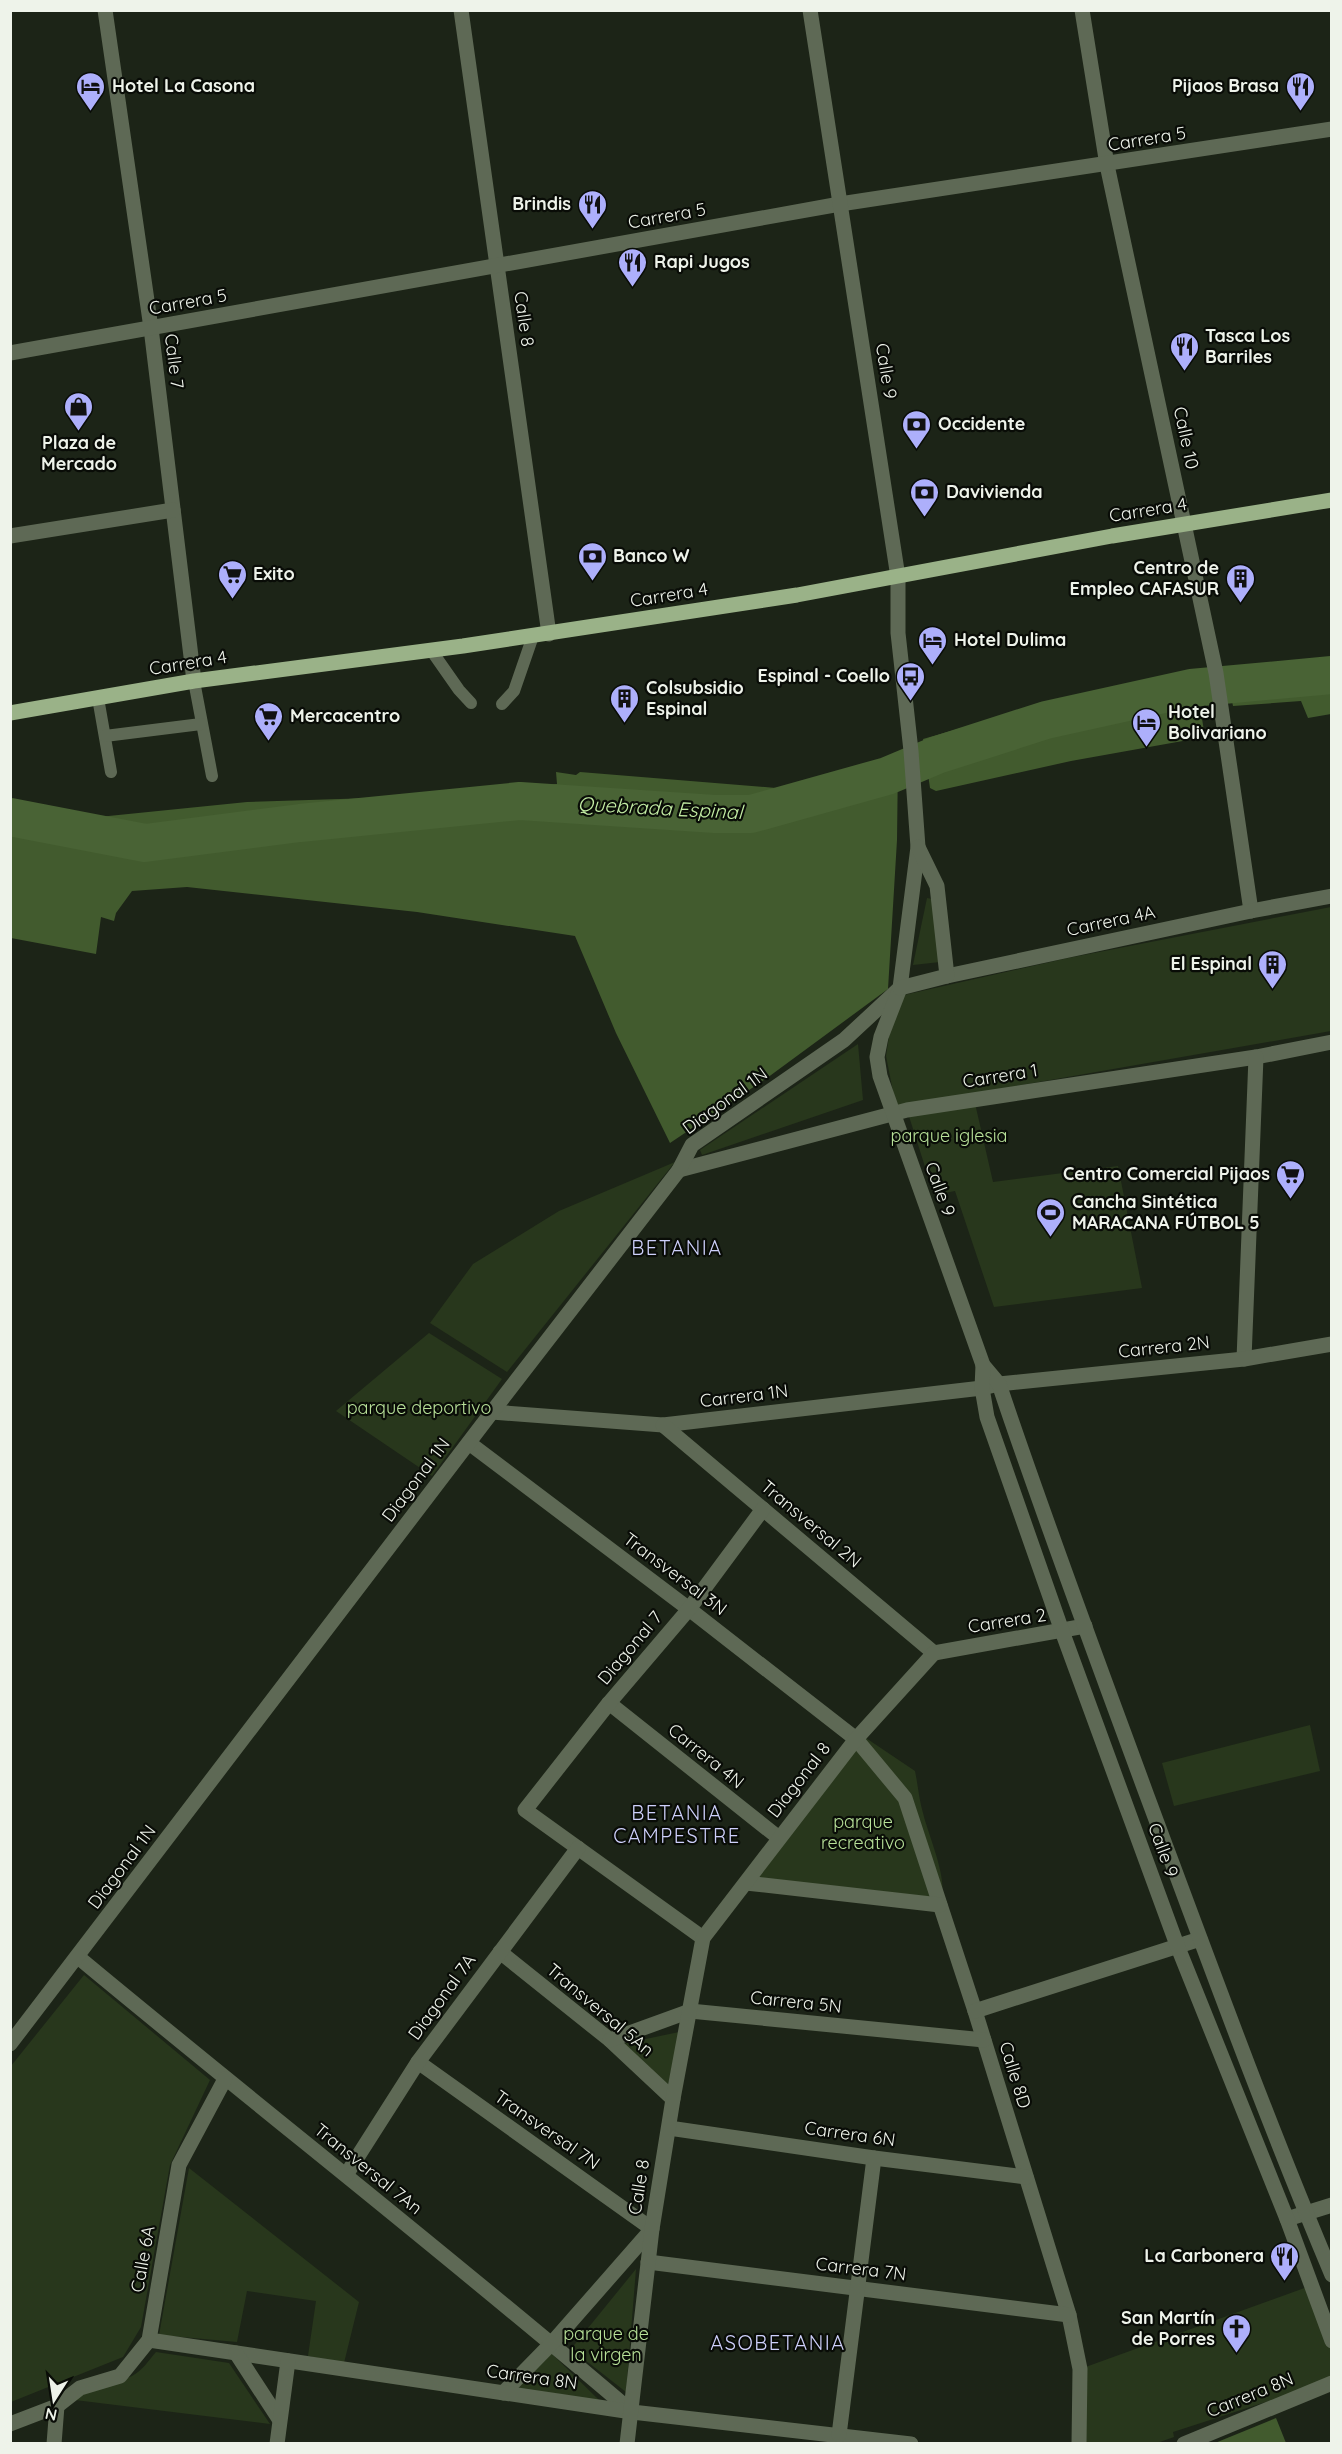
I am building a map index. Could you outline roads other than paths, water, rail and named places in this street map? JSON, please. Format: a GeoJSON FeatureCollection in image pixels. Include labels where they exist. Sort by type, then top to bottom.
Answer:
{"type":"FeatureCollection","features":[{"type":"Feature","properties":{"kind":"main road","name":"Carrera 4"},"geometry":{"type":"LineString","coordinates":[[10,713],[194,681],[549,634],[898,577],[1112,536],[1332,500]]}},
{"type":"Feature","properties":{"kind":"street","name":"Calle 7"},"geometry":{"type":"LineString","coordinates":[[105,10],[151,328],[194,681]]}},
{"type":"Feature","properties":{"kind":"street","name":"Calle 8"},"geometry":{"type":"LineString","coordinates":[[460,10],[549,634]]}},
{"type":"Feature","properties":{"kind":"street","name":"Calle 9"},"geometry":{"type":"LineString","coordinates":[[810,10],[898,577],[898,633],[911,751],[918,847],[900,988],[881,1037],[877,1057],[880,1076],[983,1365],[999,1384],[1200,1939],[1305,2213],[1332,2274]]}},
{"type":"Feature","properties":{"kind":"street","name":"Calle 10"},"geometry":{"type":"LineString","coordinates":[[1082,10],[1107,165],[1216,673],[1251,911]]}},
{"type":"Feature","properties":{"kind":"street","name":"Carrera 5"},"geometry":{"type":"LineString","coordinates":[[10,353],[840,204],[1332,129]]}},
{"type":"Feature","properties":{"kind":"street"},"geometry":{"type":"LineString","coordinates":[[10,536],[173,510]]}},
{"type":"Feature","properties":{"kind":"street","name":"Calle 9"},"geometry":{"type":"LineString","coordinates":[[918,847],[937,886],[947,976]]}},
{"type":"Feature","properties":{"kind":"street","name":"Carrera 4A"},"geometry":{"type":"LineString","coordinates":[[900,988],[1251,911],[1332,896]]}},
{"type":"Feature","properties":{"kind":"street","name":"Diagonal 1N"},"geometry":{"type":"LineString","coordinates":[[10,2044],[679,1170],[692,1145],[844,1040],[900,988]]}},
{"type":"Feature","properties":{"kind":"street","name":"Carrera 1"},"geometry":{"type":"LineString","coordinates":[[679,1170],[907,1110],[1256,1057],[1332,1042]]}},
{"type":"Feature","properties":{"kind":"street"},"geometry":{"type":"LineString","coordinates":[[1244,1359],[1256,1057]]}},
{"type":"Feature","properties":{"kind":"street","name":"Carrera 2N"},"geometry":{"type":"LineString","coordinates":[[999,1384],[1244,1359],[1332,1344]]}},
{"type":"Feature","properties":{"kind":"street","name":"Calle 9"},"geometry":{"type":"LineString","coordinates":[[983,1365],[982,1388],[987,1417],[1062,1631],[1177,1945],[1287,2219],[1332,2341]]}},
{"type":"Feature","properties":{"kind":"street","name":"Carrera 1N"},"geometry":{"type":"LineString","coordinates":[[492,1412],[663,1425],[982,1388],[999,1384]]}},
{"type":"Feature","properties":{"kind":"street","name":"Transversal 2N"},"geometry":{"type":"LineString","coordinates":[[663,1425],[934,1653]]}},
{"type":"Feature","properties":{"kind":"street","name":"Transversal 3N"},"geometry":{"type":"LineString","coordinates":[[469,1443],[689,1609],[855,1739]]}},
{"type":"Feature","properties":{"kind":"street","name":"Diagonal 7"},"geometry":{"type":"LineString","coordinates":[[578,1848],[525,1810],[609,1703],[689,1609],[763,1509]]}},
{"type":"Feature","properties":{"kind":"street","name":"Carrera 2"},"geometry":{"type":"LineString","coordinates":[[934,1653],[1085,1626]]}},
{"type":"Feature","properties":{"kind":"street","name":"Diagonal 8"},"geometry":{"type":"LineString","coordinates":[[703,1938],[855,1739],[934,1653]]}},
{"type":"Feature","properties":{"kind":"street","name":"Carrera 4N"},"geometry":{"type":"LineString","coordinates":[[609,1703],[779,1838]]}},
{"type":"Feature","properties":{"kind":"street","name":"Calle 8D"},"geometry":{"type":"LineString","coordinates":[[855,1739],[905,1798],[975,2011],[1069,2314],[1080,2369],[1078,2444]]}},
{"type":"Feature","properties":{"kind":"street"},"geometry":{"type":"LineString","coordinates":[[578,1848],[703,1938]]}},
{"type":"Feature","properties":{"kind":"street","name":"Diagonal 7A"},"geometry":{"type":"LineString","coordinates":[[346,2175],[418,2062],[578,1848]]}},
{"type":"Feature","properties":{"kind":"street"},"geometry":{"type":"LineString","coordinates":[[746,1883],[939,1905]]}},
{"type":"Feature","properties":{"kind":"street","name":"Calle 8"},"geometry":{"type":"LineString","coordinates":[[627,2444],[652,2229],[703,1938]]}},
{"type":"Feature","properties":{"kind":"street"},"geometry":{"type":"LineString","coordinates":[[975,2011],[1200,1939]]}},
{"type":"Feature","properties":{"kind":"street","name":"Transversal 5An"},"geometry":{"type":"LineString","coordinates":[[500,1952],[610,2040],[673,2099]]}},
{"type":"Feature","properties":{"kind":"street","name":"Transversal 7An"},"geometry":{"type":"LineString","coordinates":[[78,1957],[552,2343],[632,2412]]}},
{"type":"Feature","properties":{"kind":"street","name":"Carrera 5N"},"geometry":{"type":"LineString","coordinates":[[610,2040],[690,2011],[984,2040]]}},
{"type":"Feature","properties":{"kind":"street","name":"Transversal 7N"},"geometry":{"type":"LineString","coordinates":[[418,2062],[652,2229]]}},
{"type":"Feature","properties":{"kind":"street","name":"Calle 6A"},"geometry":{"type":"LineString","coordinates":[[10,2424],[57,2406],[80,2388],[120,2376],[148,2340],[179,2165],[225,2079]]}},
{"type":"Feature","properties":{"kind":"street","name":"Carrera 6N"},"geometry":{"type":"LineString","coordinates":[[669,2128],[874,2158],[1026,2177]]}},
{"type":"Feature","properties":{"kind":"street"},"geometry":{"type":"LineString","coordinates":[[839,2434],[874,2158]]}},
{"type":"Feature","properties":{"kind":"street"},"geometry":{"type":"LineString","coordinates":[[1287,2219],[1332,2205]]}},
{"type":"Feature","properties":{"kind":"street"},"geometry":{"type":"LineString","coordinates":[[503,2393],[552,2343],[652,2229]]}},
{"type":"Feature","properties":{"kind":"street","name":"Carrera 7N"},"geometry":{"type":"LineString","coordinates":[[648,2262],[1069,2314]]}},
{"type":"Feature","properties":{"kind":"street","name":"Carrera 8N"},"geometry":{"type":"LineString","coordinates":[[148,2340],[632,2412],[911,2444]]}},
{"type":"Feature","properties":{"kind":"street"},"geometry":{"type":"LineString","coordinates":[[236,2353],[279,2419]]}},
{"type":"Feature","properties":{"kind":"street"},"geometry":{"type":"LineString","coordinates":[[277,2444],[288,2361]]}},
{"type":"Feature","properties":{"kind":"street","name":"Carrera 8N"},"geometry":{"type":"LineString","coordinates":[[1184,2444],[1332,2383]]}},
{"type":"Feature","properties":{"kind":"street"},"geometry":{"type":"LineString","coordinates":[[54,2444],[57,2406]]}},
{"type":"Feature","properties":{"kind":"lane"},"geometry":{"type":"LineString","coordinates":[[502,704],[513,691],[533,636]]}},
{"type":"Feature","properties":{"kind":"lane"},"geometry":{"type":"LineString","coordinates":[[431,650],[471,703]]}},
{"type":"Feature","properties":{"kind":"lane"},"geometry":{"type":"LineString","coordinates":[[194,681],[212,776]]}},
{"type":"Feature","properties":{"kind":"lane"},"geometry":{"type":"LineString","coordinates":[[98,698],[111,772]]}},
{"type":"Feature","properties":{"kind":"lane"},"geometry":{"type":"LineString","coordinates":[[105,736],[201,724]]}},
{"type":"Feature","properties":{"kind":"waterway","name":"Quebrada Espinal"},"geometry":{"type":"LineString","coordinates":[[10,817],[145,843],[300,823],[520,801],[715,814],[751,814],[887,776],[937,755],[1046,720],[1191,688],[1332,675]]}},
{"type":"Feature","properties":{"kind":"place","name":"Hotel La Casona"},"geometry":{"type":"Point","coordinates":[91,112]}},
{"type":"Feature","properties":{"kind":"place","name":"Pijaos Brasa"},"geometry":{"type":"Point","coordinates":[1300,112]}},
{"type":"Feature","properties":{"kind":"place","name":"Brindis"},"geometry":{"type":"Point","coordinates":[592,230]}},
{"type":"Feature","properties":{"kind":"place","name":"Rapi Jugos"},"geometry":{"type":"Point","coordinates":[633,288]}},
{"type":"Feature","properties":{"kind":"place","name":"Tasca Los Barriles"},"geometry":{"type":"Point","coordinates":[1184,372]}},
{"type":"Feature","properties":{"kind":"place","name":"Plaza de Mercado"},"geometry":{"type":"Point","coordinates":[79,432]}},
{"type":"Feature","properties":{"kind":"place","name":"Occidente"},"geometry":{"type":"Point","coordinates":[917,450]}},
{"type":"Feature","properties":{"kind":"place","name":"Davivienda"},"geometry":{"type":"Point","coordinates":[925,518]}},
{"type":"Feature","properties":{"kind":"place","name":"Banco W"},"geometry":{"type":"Point","coordinates":[592,582]}},
{"type":"Feature","properties":{"kind":"place","name":"Exito"},"geometry":{"type":"Point","coordinates":[232,600]}},
{"type":"Feature","properties":{"kind":"place","name":"Centro de Empleo CAFASUR"},"geometry":{"type":"Point","coordinates":[1240,604]}},
{"type":"Feature","properties":{"kind":"place","name":"Hotel Dulima"},"geometry":{"type":"Point","coordinates":[933,666]}},
{"type":"Feature","properties":{"kind":"place","name":"Espinal - Coello"},"geometry":{"type":"Point","coordinates":[911,702]}},
{"type":"Feature","properties":{"kind":"place","name":"Colsubsidio Espinal"},"geometry":{"type":"Point","coordinates":[625,724]}},
{"type":"Feature","properties":{"kind":"place","name":"Mercacentro"},"geometry":{"type":"Point","coordinates":[269,742]}},
{"type":"Feature","properties":{"kind":"place","name":"Hotel Bolivariano"},"geometry":{"type":"Point","coordinates":[1147,748]}},
{"type":"Feature","properties":{"kind":"place","name":"El Espinal"},"geometry":{"type":"Point","coordinates":[1273,990]}},
{"type":"Feature","properties":{"kind":"place","name":"Centro Comercial Pijaos"},"geometry":{"type":"Point","coordinates":[1291,1200]}},
{"type":"Feature","properties":{"kind":"place","name":"Cancha Sintética MARACANA FÚTBOL 5"},"geometry":{"type":"Point","coordinates":[1051,1238]}},
{"type":"Feature","properties":{"kind":"place","name":"La Carbonera"},"geometry":{"type":"Point","coordinates":[1285,2282]}},
{"type":"Feature","properties":{"kind":"place","name":"San Martín de Porres"},"geometry":{"type":"Point","coordinates":[1236,2354]}},
{"type":"Feature","properties":{"kind":"district","name":"BETANIA"},"geometry":{"type":"Point","coordinates":[677,1248]}},
{"type":"Feature","properties":{"kind":"district","name":"BETANIA CAMPESTRE"},"geometry":{"type":"Point","coordinates":[677,1824]}},
{"type":"Feature","properties":{"kind":"district","name":"ASOBETANIA"},"geometry":{"type":"Point","coordinates":[778,2343]}},
{"type":"Feature","properties":{"kind":"park label","name":"parque iglesia"},"geometry":{"type":"Point","coordinates":[949,1136]}},
{"type":"Feature","properties":{"kind":"park label","name":"parque deportivo"},"geometry":{"type":"Point","coordinates":[419,1408]}},
{"type":"Feature","properties":{"kind":"park label","name":"parque recreativo"},"geometry":{"type":"Point","coordinates":[863,1832]}},
{"type":"Feature","properties":{"kind":"park label","name":"parque de la virgen"},"geometry":{"type":"Point","coordinates":[606,2344]}}]}
